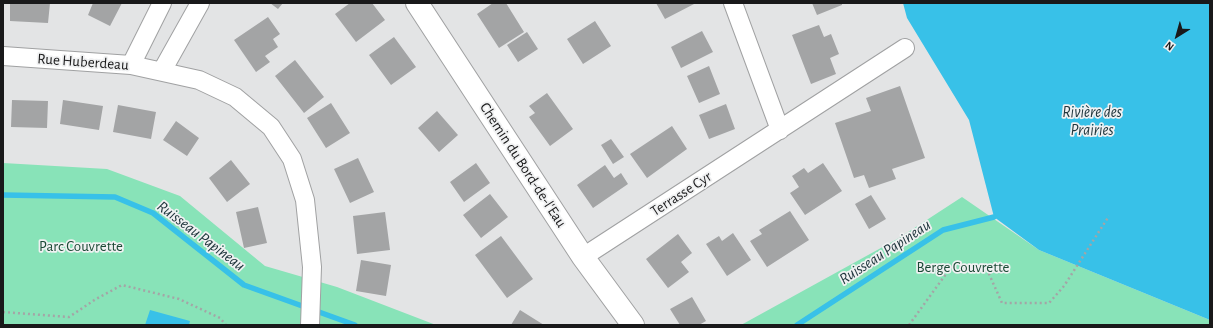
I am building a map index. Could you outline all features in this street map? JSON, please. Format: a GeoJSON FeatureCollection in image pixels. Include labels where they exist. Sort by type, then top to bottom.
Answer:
{"type":"FeatureCollection","features":[{"type":"Feature","properties":{"kind":"street"},"geometry":{"type":"LineString","coordinates":[[131,65],[162,3]]}},
{"type":"Feature","properties":{"kind":"street"},"geometry":{"type":"LineString","coordinates":[[162,71],[200,3]]}},
{"type":"Feature","properties":{"kind":"street","name":"Chemin du Bord-de-l'Eau"},"geometry":{"type":"LineString","coordinates":[[417,3],[583,258],[632,325]]}},
{"type":"Feature","properties":{"kind":"street"},"geometry":{"type":"LineString","coordinates":[[733,3],[780,130]]}},
{"type":"Feature","properties":{"kind":"street","name":"Terrasse Cyr"},"geometry":{"type":"LineString","coordinates":[[583,258],[906,48]]}},
{"type":"Feature","properties":{"kind":"street","name":"Rue Huberdeau"},"geometry":{"type":"LineString","coordinates":[[3,56],[131,65],[199,80],[235,97],[270,127],[292,159],[305,200],[312,267],[310,325]]}},
{"type":"Feature","properties":{"kind":"path"},"geometry":{"type":"LineString","coordinates":[[909,325],[951,267],[985,265],[1002,303],[1049,303],[1064,286],[1108,216]]}},
{"type":"Feature","properties":{"kind":"path"},"geometry":{"type":"LineString","coordinates":[[3,312],[69,317],[96,299],[122,285],[179,299],[220,318],[226,325]]}},
{"type":"Feature","properties":{"kind":"green space","name":"Parc Couvrette"},"geometry":{"type":"Polygon","coordinates":[[[3,163],[107,169],[180,196],[265,266],[337,287],[436,325],[3,325],[3,163]]]}},
{"type":"Feature","properties":{"kind":"green space","name":"Berge Couvrette"},"geometry":{"type":"Polygon","coordinates":[[[962,197],[1039,250],[1210,320],[1210,325],[741,325],[899,238],[962,197]]]}},
{"type":"Feature","properties":{"kind":"water","name":"Rivière des Prairies"},"geometry":{"type":"Polygon","coordinates":[[[903,3],[1210,3],[1210,320],[1039,250],[994,217],[969,120],[907,18],[903,3]]]}},
{"type":"Feature","properties":{"kind":"water"},"geometry":{"type":"Polygon","coordinates":[[[150,310],[190,321],[189,325],[145,325],[150,310]]]}},
{"type":"Feature","properties":{"kind":"building"},"geometry":{"type":"Polygon","coordinates":[[[10,3],[50,3],[48,23],[10,21],[10,3]]]}},
{"type":"Feature","properties":{"kind":"building"},"geometry":{"type":"Polygon","coordinates":[[[93,3],[122,3],[110,26],[88,15],[93,3]]]}},
{"type":"Feature","properties":{"kind":"building"},"geometry":{"type":"Polygon","coordinates":[[[270,3],[283,3],[278,9],[270,3]]]}},
{"type":"Feature","properties":{"kind":"building"},"geometry":{"type":"Polygon","coordinates":[[[350,3],[372,3],[385,20],[356,42],[335,14],[350,3]]]}},
{"type":"Feature","properties":{"kind":"building"},"geometry":{"type":"Polygon","coordinates":[[[493,3],[506,3],[524,32],[499,48],[477,14],[493,3]]]}},
{"type":"Feature","properties":{"kind":"building"},"geometry":{"type":"Polygon","coordinates":[[[656,3],[696,3],[665,19],[656,3]]]}},
{"type":"Feature","properties":{"kind":"building"},"geometry":{"type":"Polygon","coordinates":[[[812,3],[842,3],[842,5],[817,15],[812,3]]]}},
{"type":"Feature","properties":{"kind":"building"},"geometry":{"type":"Polygon","coordinates":[[[268,17],[280,34],[273,39],[278,47],[265,56],[270,62],[256,72],[234,40],[268,17]]]}},
{"type":"Feature","properties":{"kind":"building"},"geometry":{"type":"Polygon","coordinates":[[[595,21],[611,46],[583,64],[567,39],[595,21]]]}},
{"type":"Feature","properties":{"kind":"building"},"geometry":{"type":"Polygon","coordinates":[[[819,25],[824,37],[831,34],[839,54],[830,58],[836,74],[811,84],[792,35],[819,25]]]}},
{"type":"Feature","properties":{"kind":"building"},"geometry":{"type":"Polygon","coordinates":[[[702,31],[713,52],[681,68],[671,47],[702,31]]]}},
{"type":"Feature","properties":{"kind":"building"},"geometry":{"type":"Polygon","coordinates":[[[527,32],[538,49],[518,62],[507,45],[527,32]]]}},
{"type":"Feature","properties":{"kind":"building"},"geometry":{"type":"Polygon","coordinates":[[[394,37],[416,67],[391,85],[369,55],[394,37]]]}},
{"type":"Feature","properties":{"kind":"building"},"geometry":{"type":"Polygon","coordinates":[[[295,60],[324,97],[304,113],[275,76],[295,60]]]}},
{"type":"Feature","properties":{"kind":"building"},"geometry":{"type":"Polygon","coordinates":[[[709,66],[720,94],[699,103],[687,76],[709,66]]]}},
{"type":"Feature","properties":{"kind":"building"},"geometry":{"type":"Polygon","coordinates":[[[900,86],[925,158],[892,169],[896,179],[869,188],[864,175],[854,178],[835,123],[871,111],[866,98],[900,86]]]}},
{"type":"Feature","properties":{"kind":"building"},"geometry":{"type":"Polygon","coordinates":[[[547,93],[573,129],[550,146],[529,117],[535,113],[529,106],[547,93]]]}},
{"type":"Feature","properties":{"kind":"building"},"geometry":{"type":"Polygon","coordinates":[[[12,100],[48,101],[47,128],[11,127],[12,100]]]}},
{"type":"Feature","properties":{"kind":"building"},"geometry":{"type":"Polygon","coordinates":[[[63,100],[103,106],[99,130],[60,124],[63,100]]]}},
{"type":"Feature","properties":{"kind":"building"},"geometry":{"type":"Polygon","coordinates":[[[331,103],[350,133],[326,148],[307,118],[331,103]]]}},
{"type":"Feature","properties":{"kind":"building"},"geometry":{"type":"Polygon","coordinates":[[[726,104],[735,129],[709,139],[699,115],[726,104]]]}},
{"type":"Feature","properties":{"kind":"building"},"geometry":{"type":"Polygon","coordinates":[[[118,105],[156,112],[151,139],[113,132],[118,105]]]}},
{"type":"Feature","properties":{"kind":"building"},"geometry":{"type":"Polygon","coordinates":[[[437,111],[458,135],[439,152],[418,128],[437,111]]]}},
{"type":"Feature","properties":{"kind":"building"},"geometry":{"type":"Polygon","coordinates":[[[176,121],[199,138],[187,156],[163,140],[176,121]]]}},
{"type":"Feature","properties":{"kind":"building"},"geometry":{"type":"Polygon","coordinates":[[[672,126],[687,149],[647,178],[630,154],[672,126]]]}},
{"type":"Feature","properties":{"kind":"building"},"geometry":{"type":"Polygon","coordinates":[[[611,139],[624,157],[613,164],[601,145],[611,139]]]}},
{"type":"Feature","properties":{"kind":"building"},"geometry":{"type":"Polygon","coordinates":[[[358,158],[374,192],[350,203],[334,169],[358,158]]]}},
{"type":"Feature","properties":{"kind":"building"},"geometry":{"type":"Polygon","coordinates":[[[231,160],[250,184],[227,202],[209,178],[231,160]]]}},
{"type":"Feature","properties":{"kind":"building"},"geometry":{"type":"Polygon","coordinates":[[[476,163],[490,183],[464,202],[450,182],[476,163]]]}},
{"type":"Feature","properties":{"kind":"building"},"geometry":{"type":"Polygon","coordinates":[[[823,163],[842,191],[805,215],[790,193],[799,187],[792,176],[804,168],[808,173],[823,163]]]}},
{"type":"Feature","properties":{"kind":"building"},"geometry":{"type":"Polygon","coordinates":[[[605,165],[614,178],[621,173],[628,184],[593,208],[577,185],[605,165]]]}},
{"type":"Feature","properties":{"kind":"building"},"geometry":{"type":"Polygon","coordinates":[[[490,194],[508,217],[481,238],[463,215],[490,194]]]}},
{"type":"Feature","properties":{"kind":"building"},"geometry":{"type":"Polygon","coordinates":[[[871,195],[886,219],[869,229],[855,204],[871,195]]]}},
{"type":"Feature","properties":{"kind":"building"},"geometry":{"type":"Polygon","coordinates":[[[258,207],[267,243],[244,248],[236,212],[258,207]]]}},
{"type":"Feature","properties":{"kind":"building"},"geometry":{"type":"Polygon","coordinates":[[[790,211],[809,240],[767,267],[750,241],[762,234],[759,230],[790,211]]]}},
{"type":"Feature","properties":{"kind":"building"},"geometry":{"type":"Polygon","coordinates":[[[385,212],[390,250],[357,254],[353,216],[385,212]]]}},
{"type":"Feature","properties":{"kind":"building"},"geometry":{"type":"Polygon","coordinates":[[[733,233],[751,260],[727,276],[706,244],[719,236],[722,241],[733,233]]]}},
{"type":"Feature","properties":{"kind":"building"},"geometry":{"type":"Polygon","coordinates":[[[678,234],[692,253],[681,262],[689,272],[668,288],[646,259],[678,234]]]}},
{"type":"Feature","properties":{"kind":"building"},"geometry":{"type":"Polygon","coordinates":[[[501,236],[533,279],[507,298],[475,255],[501,236]]]}},
{"type":"Feature","properties":{"kind":"building"},"geometry":{"type":"Polygon","coordinates":[[[361,260],[391,265],[386,296],[356,291],[361,260]]]}},
{"type":"Feature","properties":{"kind":"building"},"geometry":{"type":"Polygon","coordinates":[[[692,297],[706,321],[699,325],[680,325],[670,309],[692,297]]]}},
{"type":"Feature","properties":{"kind":"building"},"geometry":{"type":"Polygon","coordinates":[[[520,310],[544,325],[511,325],[520,310]]]}},
{"type":"Feature","properties":{"kind":"waterway","name":"Ruisseau Papineau"},"geometry":{"type":"LineString","coordinates":[[3,195],[115,197],[153,213],[244,285],[355,325]]}},
{"type":"Feature","properties":{"kind":"waterway","name":"Ruisseau Papineau"},"geometry":{"type":"LineString","coordinates":[[797,325],[943,230],[994,217]]}}]}
